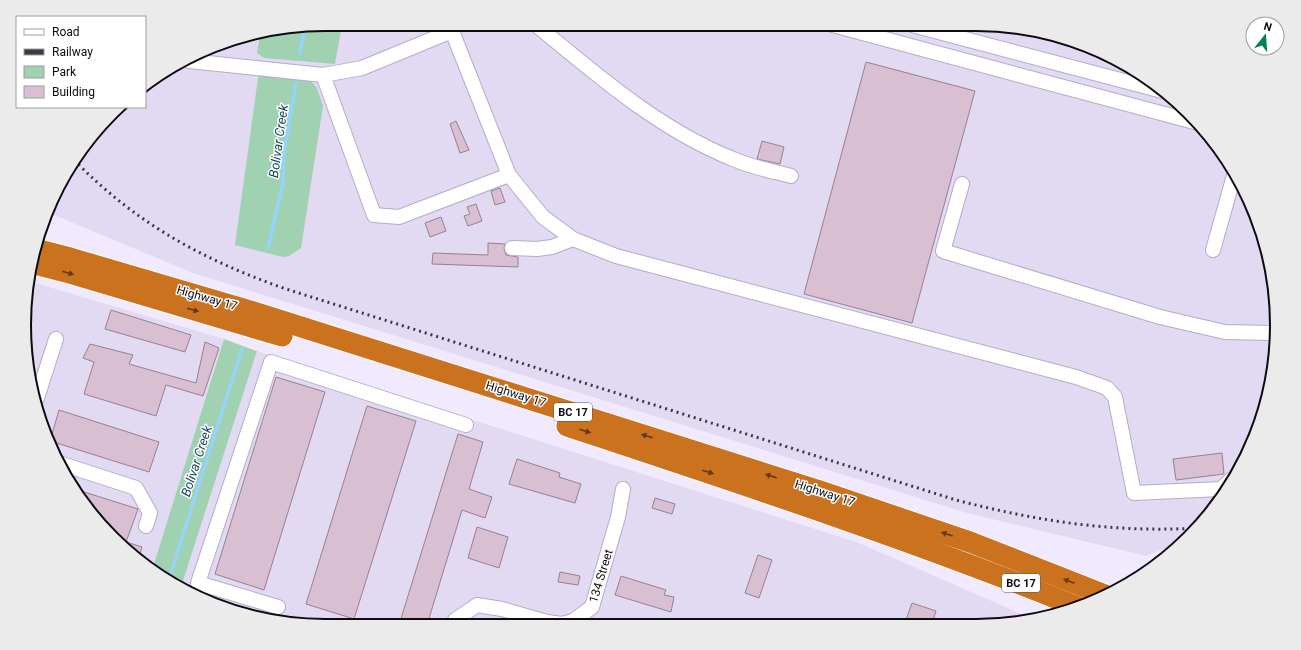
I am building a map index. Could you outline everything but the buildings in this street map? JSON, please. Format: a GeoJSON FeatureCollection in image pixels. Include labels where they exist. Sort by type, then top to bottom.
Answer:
{"type":"FeatureCollection","features":[{"type":"Feature","properties":{"kind":"highway","name":"Highway 17"},"geometry":{"type":"LineString","coordinates":[[41,250],[258,313],[823,492],[970,542],[1099,592]]}},
{"type":"Feature","properties":{"kind":"highway","name":"Highway 17"},"geometry":{"type":"LineString","coordinates":[[38,265],[254,328],[564,424],[816,508],[963,561],[1069,604]]}},
{"type":"Feature","properties":{"kind":"street"},"geometry":{"type":"LineString","coordinates":[[194,62],[323,75],[362,68],[447,31]]}},
{"type":"Feature","properties":{"kind":"street"},"geometry":{"type":"LineString","coordinates":[[455,31],[509,175],[543,217],[572,239],[616,256],[1076,378],[1107,388],[1115,397],[1134,493],[1219,489]]}},
{"type":"Feature","properties":{"kind":"street"},"geometry":{"type":"LineString","coordinates":[[544,31],[610,85],[684,136],[733,160],[791,176]]}},
{"type":"Feature","properties":{"kind":"street"},"geometry":{"type":"LineString","coordinates":[[855,31],[1187,120]]}},
{"type":"Feature","properties":{"kind":"street"},"geometry":{"type":"LineString","coordinates":[[935,31],[1149,88]]}},
{"type":"Feature","properties":{"kind":"street"},"geometry":{"type":"LineString","coordinates":[[952,57],[958,37]]}},
{"type":"Feature","properties":{"kind":"street"},"geometry":{"type":"LineString","coordinates":[[323,75],[374,215],[399,217],[509,175]]}},
{"type":"Feature","properties":{"kind":"street"},"geometry":{"type":"LineString","coordinates":[[1128,104],[1134,84]]}},
{"type":"Feature","properties":{"kind":"street"},"geometry":{"type":"LineString","coordinates":[[1213,250],[1233,181]]}},
{"type":"Feature","properties":{"kind":"street"},"geometry":{"type":"LineString","coordinates":[[962,184],[943,251],[1160,317],[1225,332],[1270,333]]}},
{"type":"Feature","properties":{"kind":"street"},"geometry":{"type":"LineString","coordinates":[[512,248],[537,249],[552,247],[572,239]]}},
{"type":"Feature","properties":{"kind":"street"},"geometry":{"type":"LineString","coordinates":[[39,392],[56,339]]}},
{"type":"Feature","properties":{"kind":"street"},"geometry":{"type":"LineString","coordinates":[[278,607],[198,583],[271,362],[466,425]]}},
{"type":"Feature","properties":{"kind":"street"},"geometry":{"type":"LineString","coordinates":[[67,465],[136,488],[150,513],[146,526]]}},
{"type":"Feature","properties":{"kind":"street","name":"134 Street"},"geometry":{"type":"LineString","coordinates":[[576,619],[592,607],[618,517],[623,489]]}},
{"type":"Feature","properties":{"kind":"street","name":"134 Street"},"geometry":{"type":"LineString","coordinates":[[456,619],[477,605],[502,608],[538,619]]}},
{"type":"Feature","properties":{"kind":"shaded area"},"geometry":{"type":"Polygon","coordinates":[[[325,31],[976,31],[1014,34],[1052,41],[1071,47],[1089,53],[1123,70],[1170,104],[1197,131],[1209,146],[1231,178],[1240,195],[1248,212],[1260,249],[1269,306],[1270,325],[1267,363],[1260,401],[1254,420],[1248,438],[1231,472],[1209,504],[1184,533],[1168,547],[1146,556],[967,513],[193,273],[52,215],[70,178],[104,131],[127,108],[146,108],[146,92],[178,70],[195,61],[230,47],[268,37],[325,31]]]}},
{"type":"Feature","properties":{"kind":"shaded area"},"geometry":{"type":"Polygon","coordinates":[[[35,283],[224,339],[154,564],[131,546],[104,519],[70,472],[53,438],[41,401],[34,363],[31,325],[35,283]]]}},
{"type":"Feature","properties":{"kind":"shaded area"},"geometry":{"type":"Polygon","coordinates":[[[257,351],[859,543],[1023,615],[976,619],[325,619],[287,616],[249,609],[212,597],[182,582],[257,351]]]}},
{"type":"Feature","properties":{"kind":"green space"},"geometry":{"type":"Polygon","coordinates":[[[341,31],[335,64],[265,58],[257,53],[259,39],[306,32],[341,31]]]}},
{"type":"Feature","properties":{"kind":"green space"},"geometry":{"type":"Polygon","coordinates":[[[260,75],[310,80],[317,88],[323,106],[301,248],[289,256],[283,257],[235,245],[258,78],[260,75]]]}},
{"type":"Feature","properties":{"kind":"green space"},"geometry":{"type":"Polygon","coordinates":[[[224,339],[257,351],[182,582],[154,564],[224,339]]]}},
{"type":"Feature","properties":{"kind":"waterway","name":"Bolivar Creek"},"geometry":{"type":"LineString","coordinates":[[300,53],[304,32]]}},
{"type":"Feature","properties":{"kind":"waterway","name":"Bolivar Creek"},"geometry":{"type":"LineString","coordinates":[[268,248],[283,183],[284,154],[296,83]]}},
{"type":"Feature","properties":{"kind":"waterway","name":"Bolivar Creek"},"geometry":{"type":"LineString","coordinates":[[170,575],[242,349]]}},
{"type":"Feature","properties":{"kind":"railway"},"geometry":{"type":"LineString","coordinates":[[79,165],[122,203],[146,221],[172,237],[198,252],[226,265],[286,289],[956,500],[1016,514],[1075,524],[1135,529],[1188,528]]}}]}
